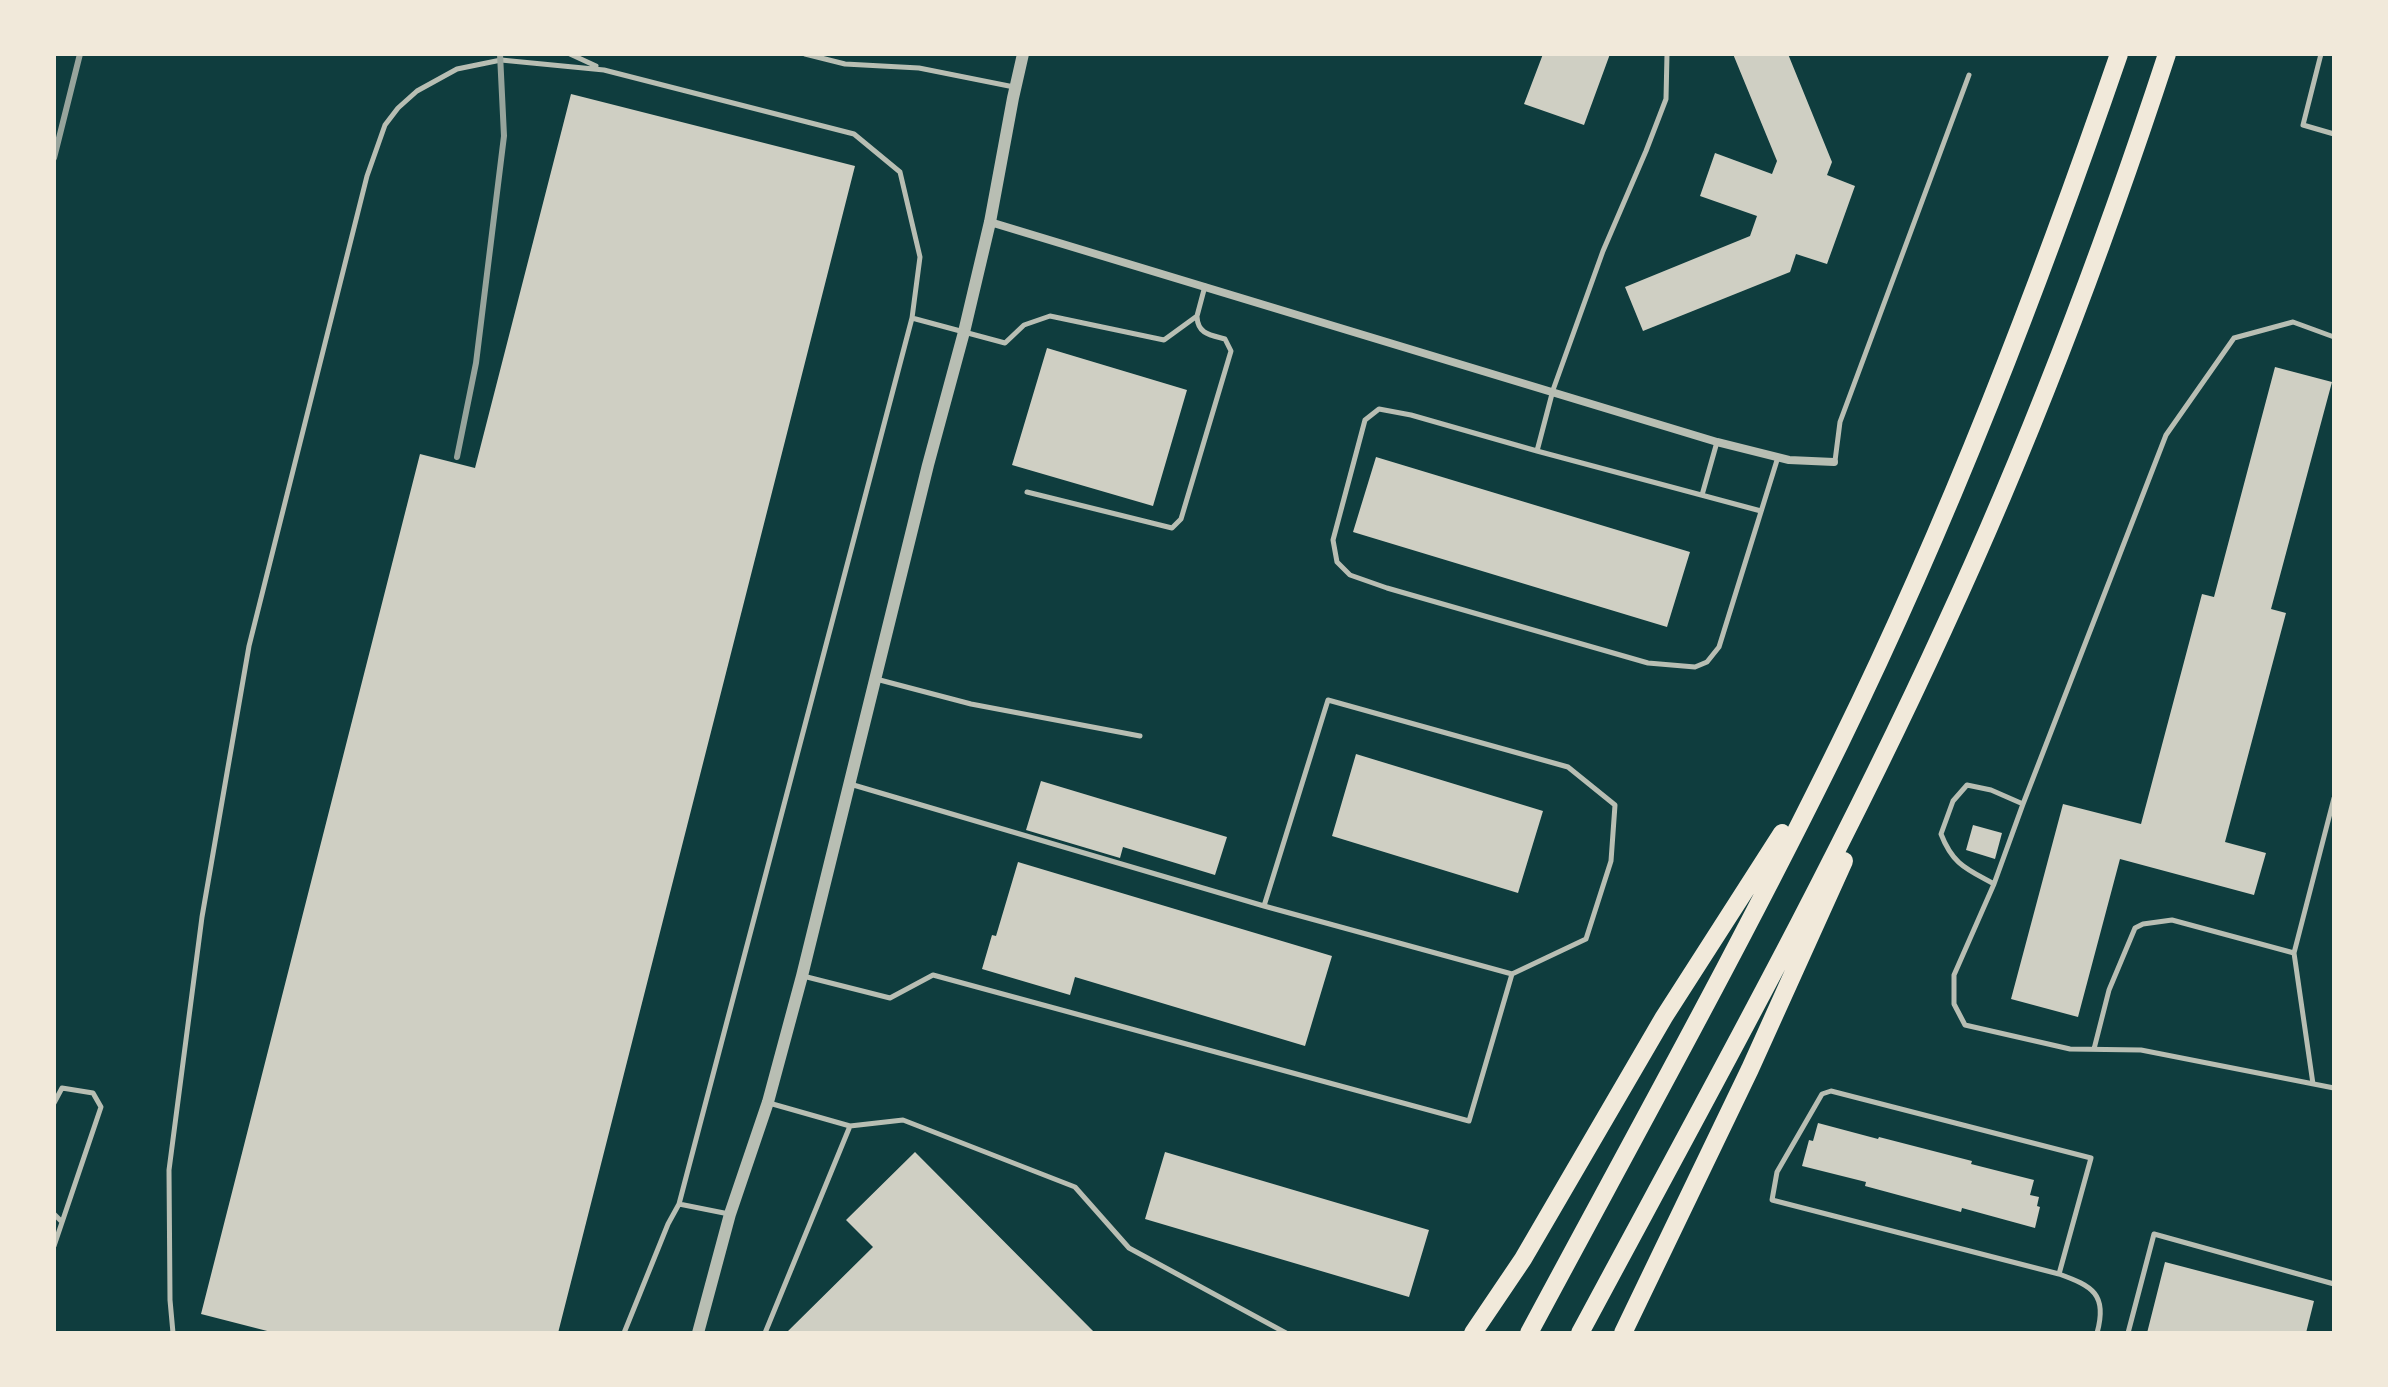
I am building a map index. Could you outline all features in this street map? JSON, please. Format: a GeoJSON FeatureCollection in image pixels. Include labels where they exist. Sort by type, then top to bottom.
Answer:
{"type":"FeatureCollection","features":[{"type":"Feature","properties":{"kind":"highway"},"geometry":{"type":"LineString","coordinates":[[1529,1333],[1719,978],[1840,743],[1904,605],[1986,418],[2119,54]]}},
{"type":"Feature","properties":{"kind":"highway"},"geometry":{"type":"LineString","coordinates":[[1623,1333],[1840,872],[2005,490],[2114,209],[2167,54]]}},
{"type":"Feature","properties":{"kind":"highway"},"geometry":{"type":"LineString","coordinates":[[1580,1333],[1828,868],[1944,629]]}},
{"type":"Feature","properties":{"kind":"highway"},"geometry":{"type":"LineString","coordinates":[[1473,1333],[1523,1259],[1664,1017],[1840,743]]}},
{"type":"Feature","properties":{"kind":"street"},"geometry":{"type":"LineString","coordinates":[[698,1333],[730,1214],[768,1102],[802,976],[928,465],[964,332],[990,222],[1023,54]]}},
{"type":"Feature","properties":{"kind":"street"},"geometry":{"type":"LineString","coordinates":[[990,222],[1717,442],[1789,460],[1834,462]]}},
{"type":"Feature","properties":{"kind":"lane"},"geometry":{"type":"LineString","coordinates":[[570,54],[604,70]]}},
{"type":"Feature","properties":{"kind":"lane"},"geometry":{"type":"LineString","coordinates":[[805,54],[845,64],[919,68],[1015,87]]}},
{"type":"Feature","properties":{"kind":"lane"},"geometry":{"type":"LineString","coordinates":[[1537,451],[1553,390],[1603,251],[1666,99],[1667,54]]}},
{"type":"Feature","properties":{"kind":"lane"},"geometry":{"type":"LineString","coordinates":[[2321,54],[2303,125],[2334,134]]}},
{"type":"Feature","properties":{"kind":"lane"},"geometry":{"type":"LineString","coordinates":[[173,1333],[169,1170],[202,917],[249,646],[364,190],[385,125],[407,99],[436,78],[457,69],[501,60],[604,70],[854,134],[900,172],[920,257],[912,318],[679,1204],[624,1333]]}},
{"type":"Feature","properties":{"kind":"lane"},"geometry":{"type":"LineString","coordinates":[[1834,462],[1840,422],[1969,75]]}},
{"type":"Feature","properties":{"kind":"lane"},"geometry":{"type":"LineString","coordinates":[[1027,492],[1172,528],[1181,519],[1231,351],[1225,339],[1204,333],[1198,327],[1197,316],[1205,286]]}},
{"type":"Feature","properties":{"kind":"lane"},"geometry":{"type":"LineString","coordinates":[[912,318],[1005,343],[1024,325],[1050,316],[1164,340],[1197,316]]}},
{"type":"Feature","properties":{"kind":"lane"},"geometry":{"type":"LineString","coordinates":[[2334,337],[2293,322],[2234,338],[2166,435],[1994,884],[1954,975],[1954,1004],[1965,1025],[2070,1049],[2141,1050],[2334,1088]]}},
{"type":"Feature","properties":{"kind":"lane"},"geometry":{"type":"LineString","coordinates":[[1761,511],[1411,415],[1379,409],[1365,420],[1333,540],[1337,562],[1350,575],[1377,585],[1648,663],[1695,667],[1707,662],[1719,647],[1778,457]]}},
{"type":"Feature","properties":{"kind":"lane"},"geometry":{"type":"LineString","coordinates":[[1702,495],[1717,442]]}},
{"type":"Feature","properties":{"kind":"lane"},"geometry":{"type":"LineString","coordinates":[[875,679],[971,704],[1140,736]]}},
{"type":"Feature","properties":{"kind":"lane"},"geometry":{"type":"LineString","coordinates":[[849,784],[1264,906],[1512,974],[1586,939],[1611,861],[1615,805],[1568,767],[1328,700],[1264,906]]}},
{"type":"Feature","properties":{"kind":"lane"},"geometry":{"type":"LineString","coordinates":[[1994,884],[1957,864],[1941,834],[1953,801],[1967,785],[1991,790],[2023,804]]}},
{"type":"Feature","properties":{"kind":"lane"},"geometry":{"type":"LineString","coordinates":[[2313,1084],[2294,953],[2334,798]]}},
{"type":"Feature","properties":{"kind":"lane"},"geometry":{"type":"LineString","coordinates":[[2094,1049],[2109,990],[2135,928],[2143,924],[2172,920],[2294,953]]}},
{"type":"Feature","properties":{"kind":"lane"},"geometry":{"type":"LineString","coordinates":[[802,976],[890,998],[933,975],[1469,1121],[1512,974]]}},
{"type":"Feature","properties":{"kind":"lane"},"geometry":{"type":"LineString","coordinates":[[54,1103],[62,1088],[93,1093],[101,1107],[54,1246]]}},
{"type":"Feature","properties":{"kind":"lane"},"geometry":{"type":"LineString","coordinates":[[2059,1274],[2091,1158],[1831,1091],[1822,1094],[1777,1172],[1772,1200],[2084,1283],[2096,1296],[2101,1313],[2097,1333]]}},
{"type":"Feature","properties":{"kind":"lane"},"geometry":{"type":"LineString","coordinates":[[768,1102],[850,1126],[903,1120],[1075,1187],[1129,1248],[1286,1333]]}},
{"type":"Feature","properties":{"kind":"lane"},"geometry":{"type":"LineString","coordinates":[[765,1333],[850,1126]]}},
{"type":"Feature","properties":{"kind":"lane"},"geometry":{"type":"LineString","coordinates":[[679,1204],[730,1214]]}},
{"type":"Feature","properties":{"kind":"lane"},"geometry":{"type":"LineString","coordinates":[[54,1214],[62,1222]]}},
{"type":"Feature","properties":{"kind":"lane"},"geometry":{"type":"LineString","coordinates":[[2128,1333],[2154,1234],[2334,1284]]}},
{"type":"Feature","properties":{"kind":"building"},"geometry":{"type":"Polygon","coordinates":[[[1543,54],[1610,54],[1584,125],[1524,104],[1543,54]]]}},
{"type":"Feature","properties":{"kind":"building"},"geometry":{"type":"Polygon","coordinates":[[[1733,54],[1788,54],[1832,162],[1827,175],[1855,186],[1827,264],[1796,254],[1790,272],[1643,331],[1625,287],[1750,236],[1757,216],[1700,196],[1715,153],[1772,174],[1777,161],[1733,54]]]}},
{"type":"Feature","properties":{"kind":"building"},"geometry":{"type":"Polygon","coordinates":[[[571,94],[855,166],[558,1333],[275,1333],[201,1314],[420,454],[475,468],[571,94]]]}},
{"type":"Feature","properties":{"kind":"building"},"geometry":{"type":"Polygon","coordinates":[[[1047,348],[1187,390],[1153,506],[1012,465],[1047,348]]]}},
{"type":"Feature","properties":{"kind":"building"},"geometry":{"type":"Polygon","coordinates":[[[2275,367],[2332,382],[2271,609],[2286,613],[2225,842],[2266,853],[2254,895],[2120,859],[2078,1017],[2011,999],[2063,804],[2141,824],[2202,594],[2214,597],[2275,367]]]}},
{"type":"Feature","properties":{"kind":"building"},"geometry":{"type":"Polygon","coordinates":[[[1376,457],[1690,552],[1667,627],[1353,532],[1376,457]]]}},
{"type":"Feature","properties":{"kind":"building"},"geometry":{"type":"Polygon","coordinates":[[[1356,754],[1543,811],[1518,893],[1332,836],[1356,754]]]}},
{"type":"Feature","properties":{"kind":"building"},"geometry":{"type":"Polygon","coordinates":[[[1041,781],[1227,837],[1215,875],[1123,847],[1120,858],[1026,830],[1041,781]]]}},
{"type":"Feature","properties":{"kind":"building"},"geometry":{"type":"Polygon","coordinates":[[[1973,825],[2002,833],[1995,859],[1966,850],[1973,825]]]}},
{"type":"Feature","properties":{"kind":"building"},"geometry":{"type":"Polygon","coordinates":[[[1018,862],[1332,956],[1305,1046],[1075,977],[1070,995],[982,969],[992,935],[996,936],[1018,862]]]}},
{"type":"Feature","properties":{"kind":"building"},"geometry":{"type":"Polygon","coordinates":[[[1818,1123],[1972,1161],[1971,1164],[2034,1180],[2030,1195],[2039,1197],[2037,1206],[2040,1207],[2035,1228],[1962,1208],[1961,1212],[1865,1186],[1866,1182],[1802,1166],[1809,1140],[1813,1141],[1818,1123]]]}},
{"type":"Feature","properties":{"kind":"building"},"geometry":{"type":"Polygon","coordinates":[[[915,1152],[1095,1333],[786,1333],[873,1247],[846,1220],[915,1152]]]}},
{"type":"Feature","properties":{"kind":"building"},"geometry":{"type":"Polygon","coordinates":[[[1165,1152],[1429,1230],[1409,1297],[1145,1219],[1165,1152]]]}},
{"type":"Feature","properties":{"kind":"building"},"geometry":{"type":"Polygon","coordinates":[[[2165,1262],[2314,1301],[2306,1333],[2147,1333],[2165,1262]]]}},
{"type":"Feature","properties":{"kind":"railway"},"geometry":{"type":"LineString","coordinates":[[54,158],[80,54]]}},
{"type":"Feature","properties":{"kind":"railway"},"geometry":{"type":"LineString","coordinates":[[457,457],[476,363],[504,136],[500,54]]}}]}
